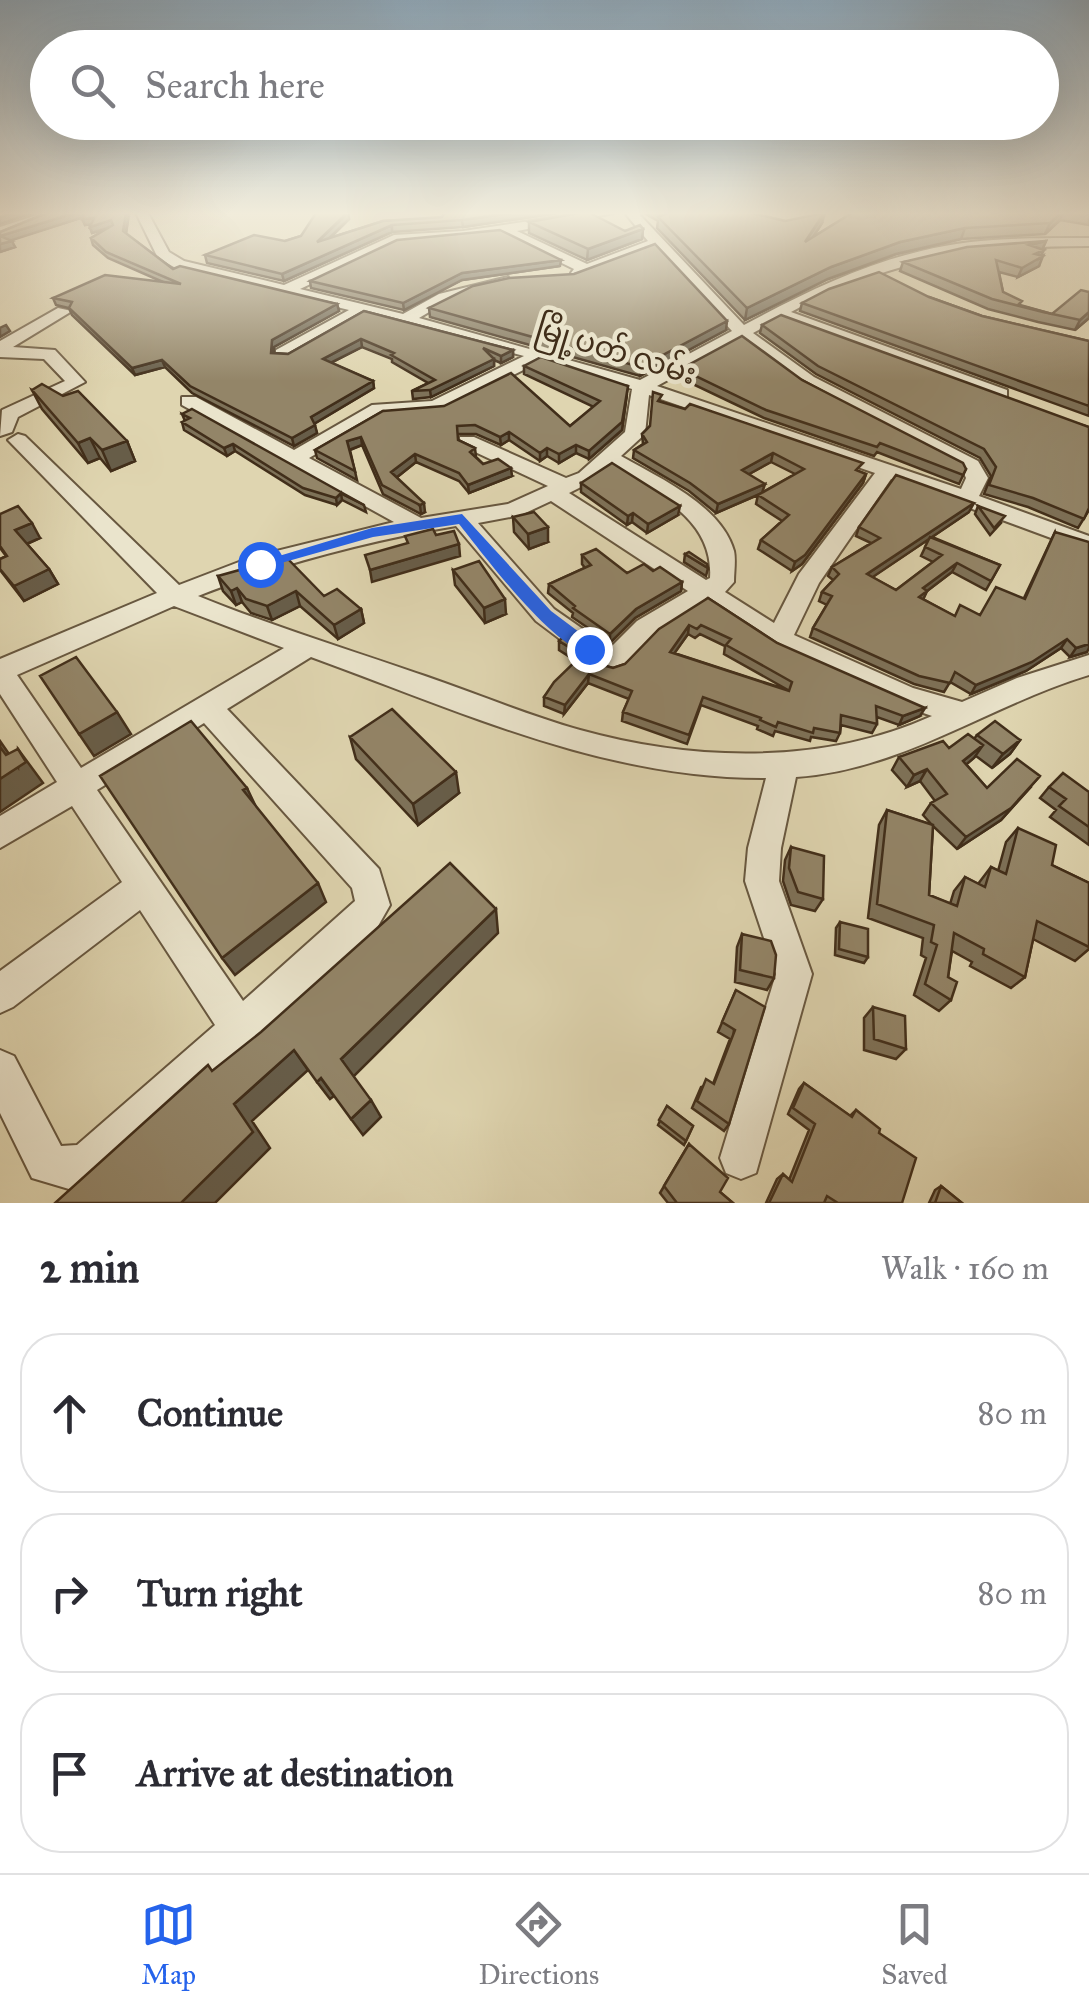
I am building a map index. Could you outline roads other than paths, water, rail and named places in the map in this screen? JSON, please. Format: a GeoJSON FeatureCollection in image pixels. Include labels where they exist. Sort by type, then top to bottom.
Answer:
{"type":"FeatureCollection","features":[{"type":"Feature","properties":{"kind":"street","name":"မြို့ပတ် လမ်း"},"geometry":{"type":"LineString","coordinates":[[200,269],[540,355],[643,386],[1089,544]]}},
{"type":"Feature","properties":{"kind":"street"},"geometry":{"type":"LineString","coordinates":[[284,291],[330,269]]}},
{"type":"Feature","properties":{"kind":"street"},"geometry":{"type":"LineString","coordinates":[[681,269],[714,308],[806,380],[971,465],[977,478],[967,498]]}},
{"type":"Feature","properties":{"kind":"street"},"geometry":{"type":"LineString","coordinates":[[240,1029],[0,671],[176,596],[276,559],[415,524],[513,510],[561,490],[611,459],[636,434],[636,400],[643,386],[820,290],[889,277],[901,269]]}},
{"type":"Feature","properties":{"kind":"street"},"geometry":{"type":"LineString","coordinates":[[561,277],[587,270]]}},
{"type":"Feature","properties":{"kind":"street"},"geometry":{"type":"LineString","coordinates":[[402,321],[468,287],[524,278]]}},
{"type":"Feature","properties":{"kind":"street"},"geometry":{"type":"LineString","coordinates":[[282,354],[360,310]]}},
{"type":"Feature","properties":{"kind":"street"},"geometry":{"type":"LineString","coordinates":[[0,350],[64,311]]}},
{"type":"Feature","properties":{"kind":"street"},"geometry":{"type":"LineString","coordinates":[[779,314],[1020,402]]}},
{"type":"Feature","properties":{"kind":"street"},"geometry":{"type":"LineString","coordinates":[[0,350],[49,354],[76,382],[9,414],[9,435],[176,596],[582,743],[670,760],[784,765],[839,759],[880,750],[1053,674],[1089,665]]}},
{"type":"Feature","properties":{"kind":"street"},"geometry":{"type":"LineString","coordinates":[[292,459],[378,409],[436,407],[540,355]]}},
{"type":"Feature","properties":{"kind":"street"},"geometry":{"type":"LineString","coordinates":[[189,401],[415,524]]}},
{"type":"Feature","properties":{"kind":"street"},"geometry":{"type":"LineString","coordinates":[[467,441],[561,490],[707,594],[779,639],[905,696],[962,714]]}},
{"type":"Feature","properties":{"kind":"street"},"geometry":{"type":"LineString","coordinates":[[462,519],[545,615],[610,662],[646,628],[722,582],[722,550],[708,528],[659,487],[611,459]]}},
{"type":"Feature","properties":{"kind":"street"},"geometry":{"type":"LineString","coordinates":[[779,639],[808,580],[888,470]]}},
{"type":"Feature","properties":{"kind":"street"},"geometry":{"type":"LineString","coordinates":[[0,833],[308,646]]}},
{"type":"Feature","properties":{"kind":"street"},"geometry":{"type":"LineString","coordinates":[[0,1070],[47,1163],[62,1170],[76,1168],[91,1161],[362,920],[373,905],[367,880],[208,708]]}},
{"type":"Feature","properties":{"kind":"street"},"geometry":{"type":"LineString","coordinates":[[741,1158],[794,974],[791,953],[764,897],[760,877],[784,765]]}},
{"type":"Feature","properties":{"kind":"street"},"geometry":{"type":"LineString","coordinates":[[0,994],[144,887]]}}]}
